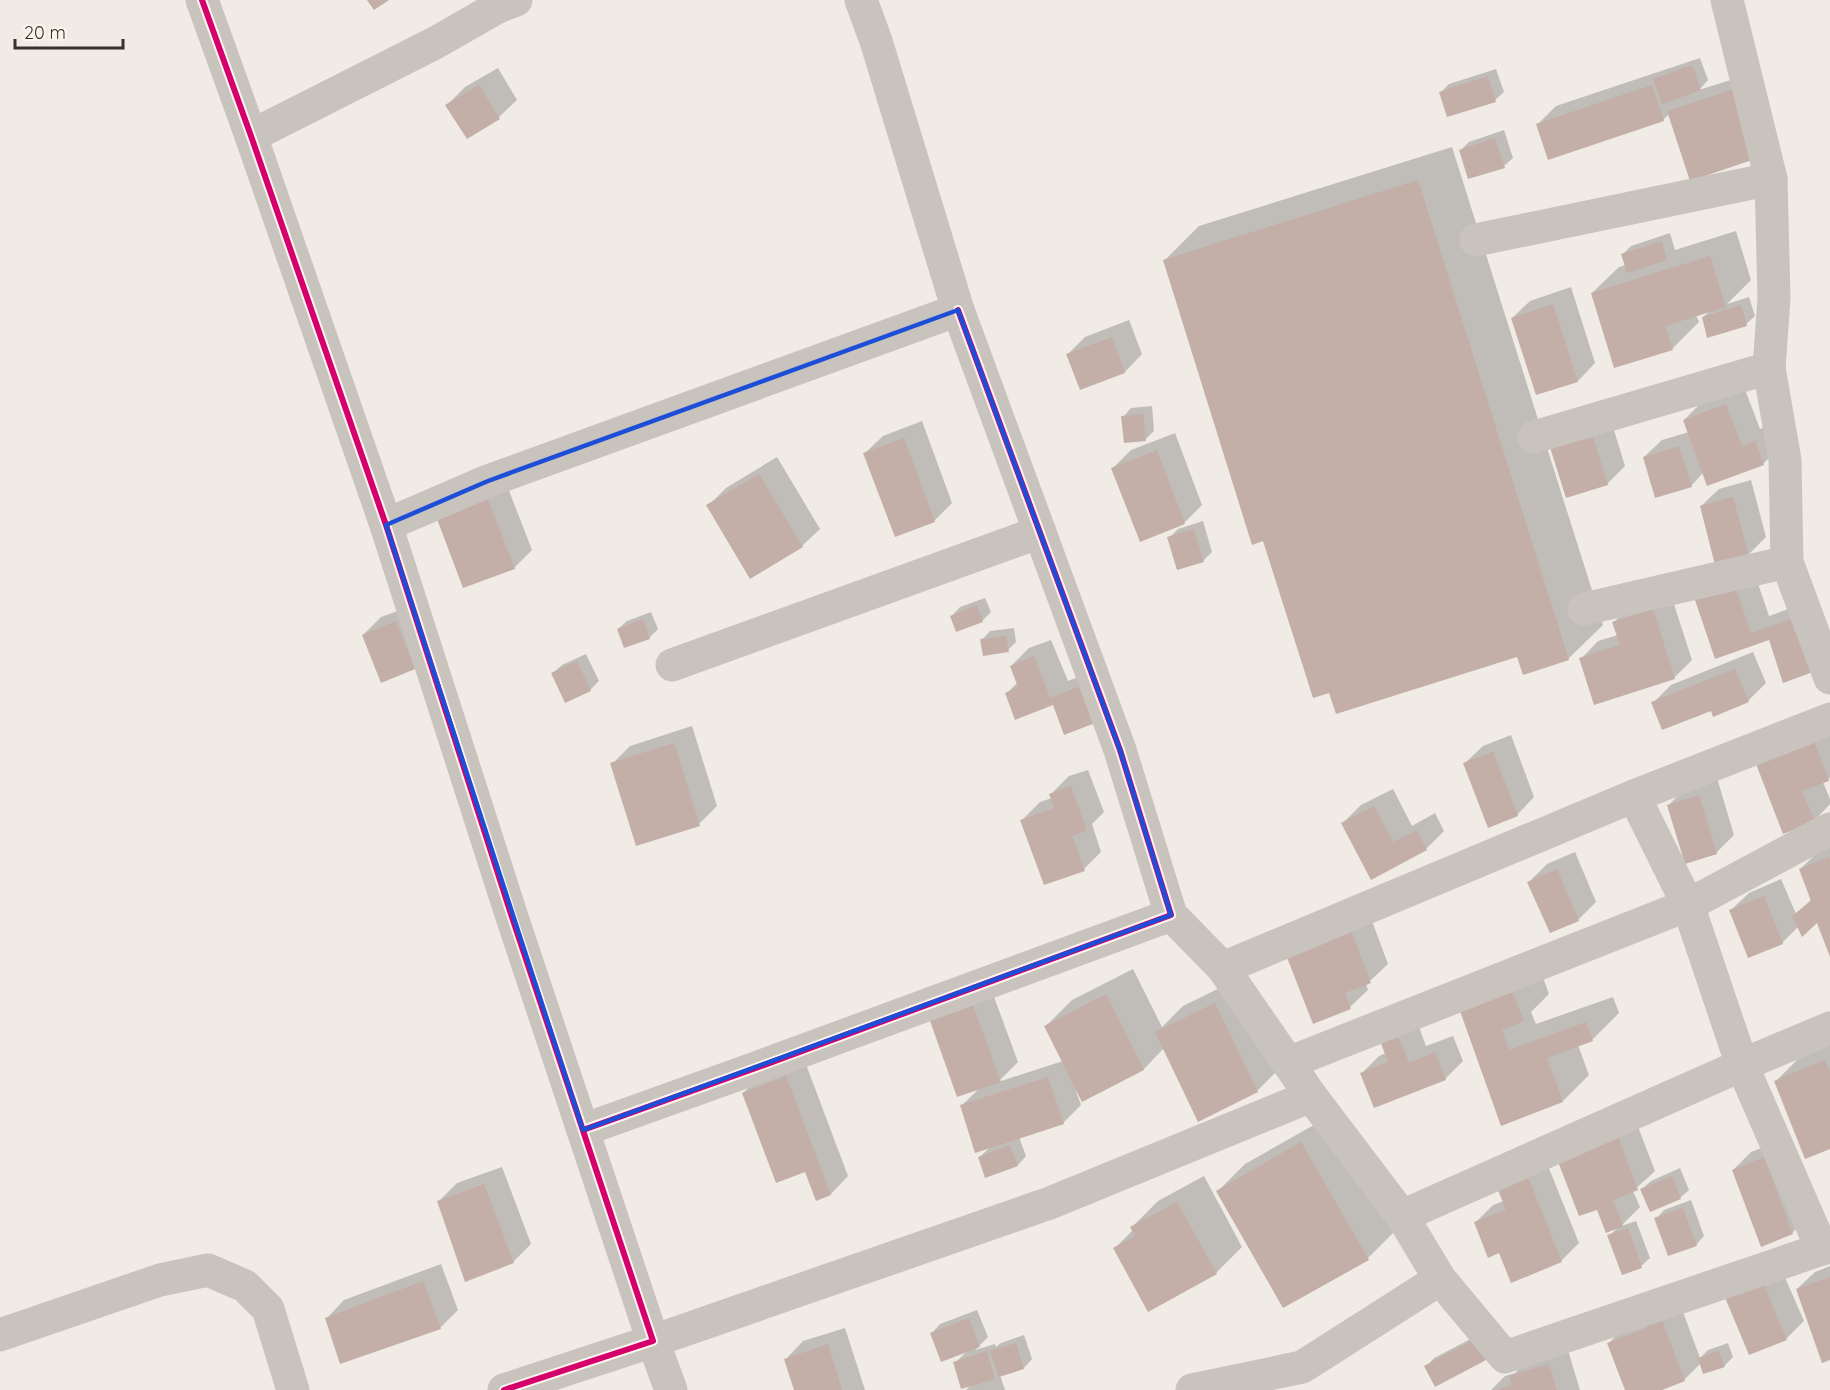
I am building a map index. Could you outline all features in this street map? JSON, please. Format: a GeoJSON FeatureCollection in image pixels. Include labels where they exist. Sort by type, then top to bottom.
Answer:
{"type":"FeatureCollection","features":[{"type":"Feature","properties":{"kind":"street"},"geometry":{"type":"LineString","coordinates":[[202,0],[386,525],[583,1130],[671,1390]]}},
{"type":"Feature","properties":{"kind":"street"},"geometry":{"type":"LineString","coordinates":[[251,136],[516,0]]}},
{"type":"Feature","properties":{"kind":"street"},"geometry":{"type":"LineString","coordinates":[[861,0],[876,41],[958,310],[1120,750],[1171,915],[1223,968],[1311,1096],[1402,1216],[1440,1279],[1505,1357],[1826,1248],[1742,1065],[1688,905],[1634,796]]}},
{"type":"Feature","properties":{"kind":"street"},"geometry":{"type":"LineString","coordinates":[[1727,0],[1771,179],[1774,298],[1769,368],[1785,460],[1787,562],[1830,678]]}},
{"type":"Feature","properties":{"kind":"street"},"geometry":{"type":"LineString","coordinates":[[1476,240],[1771,179]]}},
{"type":"Feature","properties":{"kind":"street"},"geometry":{"type":"LineString","coordinates":[[386,525],[488,481],[958,310]]}},
{"type":"Feature","properties":{"kind":"street"},"geometry":{"type":"LineString","coordinates":[[1534,437],[1769,368]]}},
{"type":"Feature","properties":{"kind":"street"},"geometry":{"type":"LineString","coordinates":[[672,665],[1040,532]]}},
{"type":"Feature","properties":{"kind":"street"},"geometry":{"type":"LineString","coordinates":[[1584,609],[1787,562]]}},
{"type":"Feature","properties":{"kind":"street"},"geometry":{"type":"LineString","coordinates":[[1223,968],[1634,796],[1830,718]]}},
{"type":"Feature","properties":{"kind":"street"},"geometry":{"type":"LineString","coordinates":[[1288,1063],[1688,905],[1830,830]]}},
{"type":"Feature","properties":{"kind":"street"},"geometry":{"type":"LineString","coordinates":[[583,1130],[1171,915]]}},
{"type":"Feature","properties":{"kind":"street"},"geometry":{"type":"LineString","coordinates":[[1402,1216],[1830,1028]]}},
{"type":"Feature","properties":{"kind":"street"},"geometry":{"type":"LineString","coordinates":[[504,1390],[653,1341],[1050,1203],[1311,1096]]}},
{"type":"Feature","properties":{"kind":"street"},"geometry":{"type":"LineString","coordinates":[[0,1335],[160,1280],[208,1270],[245,1286],[268,1309],[293,1390]]}},
{"type":"Feature","properties":{"kind":"street"},"geometry":{"type":"LineString","coordinates":[[1192,1390],[1302,1367],[1440,1279]]}},
{"type":"Feature","properties":{"kind":"highlighted area"},"geometry":{"type":"Polygon","coordinates":[[[958,310],[1120,750],[1171,915],[583,1130],[386,525],[488,481],[958,310]]]}},
{"type":"Feature","properties":{"kind":"building"},"geometry":{"type":"Polygon","coordinates":[[[367,0],[389,0],[374,10],[367,0]]]}},
{"type":"Feature","properties":{"kind":"building"},"geometry":{"type":"Polygon","coordinates":[[[1692,65],[1701,90],[1662,104],[1653,79],[1692,65]]]}},
{"type":"Feature","properties":{"kind":"building"},"geometry":{"type":"Polygon","coordinates":[[[1488,76],[1496,102],[1447,117],[1439,92],[1488,76]]]}},
{"type":"Feature","properties":{"kind":"building"},"geometry":{"type":"Polygon","coordinates":[[[479,85],[500,119],[467,139],[445,105],[479,85]]]}},
{"type":"Feature","properties":{"kind":"building"},"geometry":{"type":"Polygon","coordinates":[[[1652,85],[1664,121],[1548,160],[1536,124],[1652,85]]]}},
{"type":"Feature","properties":{"kind":"building"},"geometry":{"type":"Polygon","coordinates":[[[1735,89],[1758,158],[1690,181],[1667,111],[1735,89]]]}},
{"type":"Feature","properties":{"kind":"building"},"geometry":{"type":"Polygon","coordinates":[[[1495,138],[1505,168],[1468,179],[1459,150],[1495,138]]]}},
{"type":"Feature","properties":{"kind":"building"},"geometry":{"type":"Polygon","coordinates":[[[1418,180],[1569,660],[1523,675],[1517,657],[1336,714],[1329,693],[1313,698],[1263,541],[1252,545],[1163,260],[1418,180]]]}},
{"type":"Feature","properties":{"kind":"building"},"geometry":{"type":"Polygon","coordinates":[[[1662,241],[1667,260],[1627,273],[1621,254],[1662,241]]]}},
{"type":"Feature","properties":{"kind":"building"},"geometry":{"type":"Polygon","coordinates":[[[1710,256],[1726,307],[1665,326],[1673,350],[1614,368],[1591,293],[1710,256]]]}},
{"type":"Feature","properties":{"kind":"building"},"geometry":{"type":"Polygon","coordinates":[[[1553,304],[1578,382],[1536,395],[1511,318],[1553,304]]]}},
{"type":"Feature","properties":{"kind":"building"},"geometry":{"type":"Polygon","coordinates":[[[1741,305],[1747,326],[1707,338],[1702,317],[1741,305]]]}},
{"type":"Feature","properties":{"kind":"building"},"geometry":{"type":"Polygon","coordinates":[[[1112,337],[1125,373],[1080,390],[1066,354],[1112,337]]]}},
{"type":"Feature","properties":{"kind":"building"},"geometry":{"type":"Polygon","coordinates":[[[1726,404],[1742,446],[1755,441],[1764,465],[1707,486],[1683,420],[1726,404]]]}},
{"type":"Feature","properties":{"kind":"building"},"geometry":{"type":"Polygon","coordinates":[[[1143,414],[1146,441],[1124,443],[1121,416],[1143,414]]]}},
{"type":"Feature","properties":{"kind":"building"},"geometry":{"type":"Polygon","coordinates":[[[1590,428],[1608,485],[1566,498],[1548,441],[1590,428]]]}},
{"type":"Feature","properties":{"kind":"building"},"geometry":{"type":"Polygon","coordinates":[[[904,438],[935,522],[895,537],[863,453],[904,438]]]}},
{"type":"Feature","properties":{"kind":"building"},"geometry":{"type":"Polygon","coordinates":[[[1679,446],[1692,487],[1655,498],[1643,457],[1679,446]]]}},
{"type":"Feature","properties":{"kind":"building"},"geometry":{"type":"Polygon","coordinates":[[[1157,450],[1185,524],[1140,542],[1111,468],[1157,450]]]}},
{"type":"Feature","properties":{"kind":"building"},"geometry":{"type":"Polygon","coordinates":[[[759,474],[803,547],[750,579],[706,505],[759,474]]]}},
{"type":"Feature","properties":{"kind":"building"},"geometry":{"type":"Polygon","coordinates":[[[485,492],[515,569],[463,588],[434,511],[485,492]]]}},
{"type":"Feature","properties":{"kind":"building"},"geometry":{"type":"Polygon","coordinates":[[[1733,497],[1749,556],[1715,565],[1700,506],[1733,497]]]}},
{"type":"Feature","properties":{"kind":"building"},"geometry":{"type":"Polygon","coordinates":[[[1194,529],[1204,562],[1177,570],[1167,537],[1194,529]]]}},
{"type":"Feature","properties":{"kind":"building"},"geometry":{"type":"Polygon","coordinates":[[[1734,583],[1751,633],[1794,618],[1813,672],[1783,683],[1769,640],[1715,659],[1694,597],[1734,583]]]}},
{"type":"Feature","properties":{"kind":"building"},"geometry":{"type":"Polygon","coordinates":[[[977,605],[983,622],[956,632],[950,616],[977,605]]]}},
{"type":"Feature","properties":{"kind":"building"},"geometry":{"type":"Polygon","coordinates":[[[1653,609],[1675,679],[1594,705],[1579,658],[1620,645],[1612,622],[1653,609]]]}},
{"type":"Feature","properties":{"kind":"building"},"geometry":{"type":"Polygon","coordinates":[[[643,619],[650,639],[624,648],[617,629],[643,619]]]}},
{"type":"Feature","properties":{"kind":"building"},"geometry":{"type":"Polygon","coordinates":[[[396,621],[415,669],[381,683],[362,635],[396,621]]]}},
{"type":"Feature","properties":{"kind":"building"},"geometry":{"type":"Polygon","coordinates":[[[1006,636],[1009,652],[983,656],[980,639],[1006,636]]]}},
{"type":"Feature","properties":{"kind":"building"},"geometry":{"type":"Polygon","coordinates":[[[1034,656],[1050,698],[1081,686],[1095,723],[1064,735],[1053,705],[1015,720],[1005,693],[1018,687],[1010,666],[1034,656]]]}},
{"type":"Feature","properties":{"kind":"building"},"geometry":{"type":"Polygon","coordinates":[[[577,661],[591,691],[565,703],[551,673],[577,661]]]}},
{"type":"Feature","properties":{"kind":"building"},"geometry":{"type":"Polygon","coordinates":[[[1735,669],[1749,702],[1713,717],[1711,711],[1662,730],[1651,702],[1735,669]]]}},
{"type":"Feature","properties":{"kind":"building"},"geometry":{"type":"Polygon","coordinates":[[[1814,741],[1829,781],[1802,791],[1815,822],[1783,834],[1756,764],[1814,741]]]}},
{"type":"Feature","properties":{"kind":"building"},"geometry":{"type":"Polygon","coordinates":[[[674,743],[700,826],[636,846],[610,763],[674,743]]]}},
{"type":"Feature","properties":{"kind":"building"},"geometry":{"type":"Polygon","coordinates":[[[1493,752],[1518,816],[1488,828],[1463,763],[1493,752]]]}},
{"type":"Feature","properties":{"kind":"building"},"geometry":{"type":"Polygon","coordinates":[[[1071,786],[1087,831],[1072,836],[1085,871],[1044,885],[1020,820],[1054,808],[1049,794],[1071,786]]]}},
{"type":"Feature","properties":{"kind":"building"},"geometry":{"type":"Polygon","coordinates":[[[1699,795],[1717,854],[1685,864],[1667,805],[1699,795]]]}},
{"type":"Feature","properties":{"kind":"building"},"geometry":{"type":"Polygon","coordinates":[[[1374,806],[1393,842],[1417,830],[1427,850],[1371,880],[1341,823],[1374,806]]]}},
{"type":"Feature","properties":{"kind":"building"},"geometry":{"type":"Polygon","coordinates":[[[1829,857],[1830,957],[1817,923],[1802,937],[1792,916],[1811,901],[1799,869],[1829,857]]]}},
{"type":"Feature","properties":{"kind":"building"},"geometry":{"type":"Polygon","coordinates":[[[1557,869],[1579,921],[1550,933],[1527,882],[1557,869]]]}},
{"type":"Feature","properties":{"kind":"building"},"geometry":{"type":"Polygon","coordinates":[[[1764,896],[1783,944],[1748,958],[1729,910],[1764,896]]]}},
{"type":"Feature","properties":{"kind":"building"},"geometry":{"type":"Polygon","coordinates":[[[1351,930],[1371,983],[1345,993],[1351,1009],[1313,1024],[1286,955],[1351,930]]]}},
{"type":"Feature","properties":{"kind":"building"},"geometry":{"type":"Polygon","coordinates":[[[1509,984],[1524,1021],[1502,1030],[1509,1050],[1586,1022],[1593,1041],[1547,1058],[1563,1102],[1501,1126],[1460,1011],[1509,984]]]}},
{"type":"Feature","properties":{"kind":"building"},"geometry":{"type":"Polygon","coordinates":[[[1106,994],[1144,1070],[1082,1102],[1044,1026],[1106,994]]]}},
{"type":"Feature","properties":{"kind":"building"},"geometry":{"type":"Polygon","coordinates":[[[972,1003],[1001,1082],[957,1097],[929,1018],[972,1003]]]}},
{"type":"Feature","properties":{"kind":"building"},"geometry":{"type":"Polygon","coordinates":[[[1215,1003],[1258,1092],[1198,1122],[1155,1032],[1215,1003]]]}},
{"type":"Feature","properties":{"kind":"building"},"geometry":{"type":"Polygon","coordinates":[[[1396,1031],[1409,1063],[1435,1052],[1446,1080],[1374,1108],[1360,1073],[1388,1062],[1379,1038],[1396,1031]]]}},
{"type":"Feature","properties":{"kind":"building"},"geometry":{"type":"Polygon","coordinates":[[[1825,1060],[1830,1072],[1830,1149],[1805,1159],[1774,1081],[1825,1060]]]}},
{"type":"Feature","properties":{"kind":"building"},"geometry":{"type":"Polygon","coordinates":[[[786,1076],[831,1195],[816,1201],[805,1172],[776,1183],[742,1093],[786,1076]]]}},
{"type":"Feature","properties":{"kind":"building"},"geometry":{"type":"Polygon","coordinates":[[[1048,1077],[1064,1124],[975,1153],[960,1105],[1048,1077]]]}},
{"type":"Feature","properties":{"kind":"building"},"geometry":{"type":"Polygon","coordinates":[[[1616,1131],[1638,1190],[1613,1200],[1623,1226],[1606,1233],[1597,1210],[1579,1216],[1555,1154],[1616,1131]]]}},
{"type":"Feature","properties":{"kind":"building"},"geometry":{"type":"Polygon","coordinates":[[[1301,1142],[1369,1260],[1283,1308],[1216,1191],[1301,1142]]]}},
{"type":"Feature","properties":{"kind":"building"},"geometry":{"type":"Polygon","coordinates":[[[1010,1145],[1018,1166],[985,1178],[978,1157],[1010,1145]]]}},
{"type":"Feature","properties":{"kind":"building"},"geometry":{"type":"Polygon","coordinates":[[[1764,1157],[1793,1234],[1761,1247],[1732,1170],[1764,1157]]]}},
{"type":"Feature","properties":{"kind":"building"},"geometry":{"type":"Polygon","coordinates":[[[1524,1167],[1562,1262],[1511,1283],[1499,1253],[1488,1258],[1474,1222],[1506,1210],[1494,1180],[1524,1167]]]}},
{"type":"Feature","properties":{"kind":"building"},"geometry":{"type":"Polygon","coordinates":[[[1672,1176],[1681,1199],[1650,1212],[1640,1189],[1672,1176]]]}},
{"type":"Feature","properties":{"kind":"building"},"geometry":{"type":"Polygon","coordinates":[[[484,1184],[514,1263],[465,1282],[437,1201],[484,1184]]]}},
{"type":"Feature","properties":{"kind":"building"},"geometry":{"type":"Polygon","coordinates":[[[1177,1202],[1217,1274],[1148,1312],[1113,1248],[1135,1236],[1130,1227],[1177,1202]]]}},
{"type":"Feature","properties":{"kind":"building"},"geometry":{"type":"Polygon","coordinates":[[[1683,1208],[1697,1246],[1668,1256],[1654,1218],[1683,1208]]]}},
{"type":"Feature","properties":{"kind":"building"},"geometry":{"type":"Polygon","coordinates":[[[1628,1228],[1642,1268],[1622,1275],[1607,1235],[1628,1228]]]}},
{"type":"Feature","properties":{"kind":"building"},"geometry":{"type":"Polygon","coordinates":[[[1759,1273],[1787,1340],[1749,1355],[1721,1288],[1759,1273]]]}},
{"type":"Feature","properties":{"kind":"building"},"geometry":{"type":"Polygon","coordinates":[[[1830,1277],[1830,1360],[1822,1363],[1796,1289],[1830,1277]]]}},
{"type":"Feature","properties":{"kind":"building"},"geometry":{"type":"Polygon","coordinates":[[[423,1281],[441,1329],[340,1364],[325,1318],[423,1281]]]}},
{"type":"Feature","properties":{"kind":"building"},"geometry":{"type":"Polygon","coordinates":[[[969,1318],[980,1347],[941,1362],[930,1333],[969,1318]]]}},
{"type":"Feature","properties":{"kind":"building"},"geometry":{"type":"Polygon","coordinates":[[[1661,1318],[1685,1381],[1662,1390],[1625,1390],[1607,1343],[1647,1328],[1645,1324],[1661,1318]]]}},
{"type":"Feature","properties":{"kind":"building"},"geometry":{"type":"Polygon","coordinates":[[[1477,1338],[1488,1359],[1435,1387],[1424,1366],[1477,1338]]]}},
{"type":"Feature","properties":{"kind":"building"},"geometry":{"type":"Polygon","coordinates":[[[1016,1343],[1024,1369],[999,1377],[990,1351],[1016,1343]]]}},
{"type":"Feature","properties":{"kind":"building"},"geometry":{"type":"Polygon","coordinates":[[[828,1344],[842,1390],[794,1390],[784,1359],[828,1344]]]}},
{"type":"Feature","properties":{"kind":"building"},"geometry":{"type":"Polygon","coordinates":[[[987,1351],[995,1379],[961,1389],[953,1362],[987,1351]]]}},
{"type":"Feature","properties":{"kind":"building"},"geometry":{"type":"Polygon","coordinates":[[[1719,1351],[1725,1367],[1703,1374],[1698,1358],[1719,1351]]]}},
{"type":"Feature","properties":{"kind":"building"},"geometry":{"type":"Polygon","coordinates":[[[1549,1364],[1557,1390],[1497,1390],[1512,1385],[1509,1376],[1549,1364]]]}},
{"type":"Feature","properties":{"kind":"cycle path"},"geometry":{"type":"LineString","coordinates":[[202,0],[386,525],[511,914],[653,1341],[504,1390]]}},
{"type":"Feature","properties":{"kind":"cycle path"},"geometry":{"type":"LineString","coordinates":[[583,1130],[1171,915],[1120,750],[958,310]]}}]}
